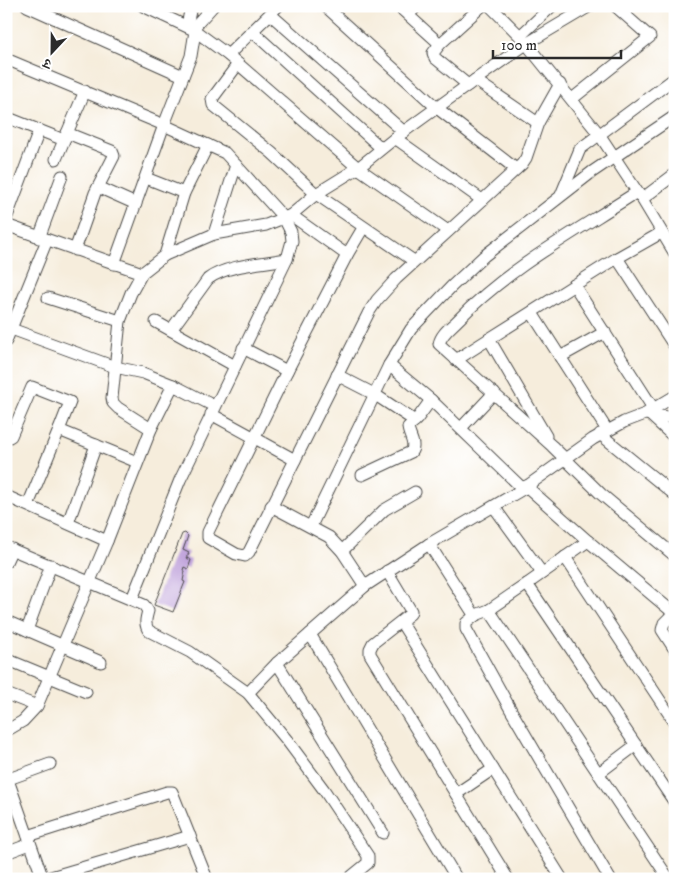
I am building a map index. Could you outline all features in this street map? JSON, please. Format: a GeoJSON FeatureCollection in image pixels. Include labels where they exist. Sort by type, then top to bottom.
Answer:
{"type":"FeatureCollection","features":[{"type":"Feature","properties":{"kind":"street"},"geometry":{"type":"LineString","coordinates":[[27,6],[183,76]]}},
{"type":"Feature","properties":{"kind":"street"},"geometry":{"type":"LineString","coordinates":[[114,264],[194,48],[191,28],[191,6]]}},
{"type":"Feature","properties":{"kind":"street"},"geometry":{"type":"LineString","coordinates":[[191,28],[213,6]]}},
{"type":"Feature","properties":{"kind":"street"},"geometry":{"type":"LineString","coordinates":[[324,6],[437,108],[516,169]]}},
{"type":"Feature","properties":{"kind":"street"},"geometry":{"type":"LineString","coordinates":[[398,6],[440,44]]}},
{"type":"Feature","properties":{"kind":"street"},"geometry":{"type":"LineString","coordinates":[[408,15],[417,6]]}},
{"type":"Feature","properties":{"kind":"street"},"geometry":{"type":"LineString","coordinates":[[482,6],[440,44],[433,52],[433,56],[538,123]]}},
{"type":"Feature","properties":{"kind":"street"},"geometry":{"type":"LineString","coordinates":[[490,6],[523,40],[599,134],[667,236],[675,254]]}},
{"type":"Feature","properties":{"kind":"street"},"geometry":{"type":"LineString","coordinates":[[151,429],[113,403],[120,321],[131,293],[142,273],[165,255],[214,234],[266,225],[288,216],[316,194],[358,168],[381,148],[471,82],[523,40],[552,6]]}},
{"type":"Feature","properties":{"kind":"street"},"geometry":{"type":"LineString","coordinates":[[523,40],[590,6]]}},
{"type":"Feature","properties":{"kind":"street"},"geometry":{"type":"LineString","coordinates":[[572,99],[650,37],[615,6]]}},
{"type":"Feature","properties":{"kind":"street"},"geometry":{"type":"LineString","coordinates":[[147,7],[191,28],[228,55],[358,168],[448,231]]}},
{"type":"Feature","properties":{"kind":"street"},"geometry":{"type":"LineString","coordinates":[[228,55],[274,10],[399,135],[482,200]]}},
{"type":"Feature","properties":{"kind":"street"},"geometry":{"type":"LineString","coordinates":[[253,32],[381,148]]}},
{"type":"Feature","properties":{"kind":"street"},"geometry":{"type":"LineString","coordinates":[[6,59],[85,91],[225,153],[281,212],[347,255]]}},
{"type":"Feature","properties":{"kind":"street"},"geometry":{"type":"LineString","coordinates":[[238,64],[212,99],[212,103],[272,153],[316,194],[363,228],[414,261]]}},
{"type":"Feature","properties":{"kind":"street"},"geometry":{"type":"LineString","coordinates":[[561,195],[580,149],[675,78]]}},
{"type":"Feature","properties":{"kind":"street"},"geometry":{"type":"LineString","coordinates":[[363,228],[286,370],[208,532],[208,538],[236,554],[245,556],[249,552],[369,312],[377,300],[414,261],[526,158],[538,123],[560,84]]}},
{"type":"Feature","properties":{"kind":"street"},"geometry":{"type":"LineString","coordinates":[[56,159],[85,91]]}},
{"type":"Feature","properties":{"kind":"street"},"geometry":{"type":"LineString","coordinates":[[311,526],[374,394],[389,365],[412,329],[452,286],[484,256],[592,172],[675,116]]}},
{"type":"Feature","properties":{"kind":"street"},"geometry":{"type":"LineString","coordinates":[[6,117],[39,131],[66,136],[114,153],[98,187],[74,250]]}},
{"type":"Feature","properties":{"kind":"street"},"geometry":{"type":"LineString","coordinates":[[6,219],[39,131]]}},
{"type":"Feature","properties":{"kind":"street"},"geometry":{"type":"LineString","coordinates":[[165,255],[184,192],[208,145]]}},
{"type":"Feature","properties":{"kind":"street"},"geometry":{"type":"LineString","coordinates":[[214,234],[236,165]]}},
{"type":"Feature","properties":{"kind":"street"},"geometry":{"type":"LineString","coordinates":[[675,174],[508,275],[474,303],[442,336],[440,341],[441,348],[494,393],[601,494],[675,556]]}},
{"type":"Feature","properties":{"kind":"street"},"geometry":{"type":"LineString","coordinates":[[6,341],[9,328],[43,239],[62,176]]}},
{"type":"Feature","properties":{"kind":"street"},"geometry":{"type":"LineString","coordinates":[[146,178],[184,192]]}},
{"type":"Feature","properties":{"kind":"street"},"geometry":{"type":"LineString","coordinates":[[98,187],[136,204]]}},
{"type":"Feature","properties":{"kind":"street"},"geometry":{"type":"LineString","coordinates":[[132,599],[180,480],[212,410],[287,259],[292,241],[288,216]]}},
{"type":"Feature","properties":{"kind":"street"},"geometry":{"type":"LineString","coordinates":[[6,225],[142,273]]}},
{"type":"Feature","properties":{"kind":"street"},"geometry":{"type":"LineString","coordinates":[[456,360],[617,258],[667,236]]}},
{"type":"Feature","properties":{"kind":"street"},"geometry":{"type":"LineString","coordinates":[[617,258],[675,347]]}},
{"type":"Feature","properties":{"kind":"street"},"geometry":{"type":"LineString","coordinates":[[172,330],[208,279],[214,275],[237,268],[287,259]]}},
{"type":"Feature","properties":{"kind":"street"},"geometry":{"type":"LineString","coordinates":[[574,285],[605,332],[649,412],[675,438]]}},
{"type":"Feature","properties":{"kind":"street"},"geometry":{"type":"LineString","coordinates":[[48,298],[120,321]]}},
{"type":"Feature","properties":{"kind":"street"},"geometry":{"type":"LineString","coordinates":[[532,313],[604,432],[675,495]]}},
{"type":"Feature","properties":{"kind":"street"},"geometry":{"type":"LineString","coordinates":[[156,322],[234,366]]}},
{"type":"Feature","properties":{"kind":"street"},"geometry":{"type":"LineString","coordinates":[[9,328],[115,367],[143,373],[173,385],[254,437],[295,460]]}},
{"type":"Feature","properties":{"kind":"street"},"geometry":{"type":"LineString","coordinates":[[560,357],[605,332]]}},
{"type":"Feature","properties":{"kind":"street"},"geometry":{"type":"LineString","coordinates":[[489,339],[552,446]]}},
{"type":"Feature","properties":{"kind":"street"},"geometry":{"type":"LineString","coordinates":[[243,348],[286,370]]}},
{"type":"Feature","properties":{"kind":"street"},"geometry":{"type":"LineString","coordinates":[[389,365],[431,400],[524,488],[674,613],[664,623],[662,630],[675,650]]}},
{"type":"Feature","properties":{"kind":"street"},"geometry":{"type":"LineString","coordinates":[[338,375],[374,394],[414,421]]}},
{"type":"Feature","properties":{"kind":"street"},"geometry":{"type":"LineString","coordinates":[[6,731],[23,721],[37,706],[51,677],[137,462],[173,385]]}},
{"type":"Feature","properties":{"kind":"street"},"geometry":{"type":"LineString","coordinates":[[6,439],[11,436],[32,387],[70,402],[28,505]]}},
{"type":"Feature","properties":{"kind":"street"},"geometry":{"type":"LineString","coordinates":[[461,428],[494,393]]}},
{"type":"Feature","properties":{"kind":"street"},"geometry":{"type":"LineString","coordinates":[[248,693],[277,663],[365,586],[429,544],[524,488],[604,432],[649,412],[675,396]]}},
{"type":"Feature","properties":{"kind":"street"},"geometry":{"type":"LineString","coordinates":[[362,475],[414,449],[408,428],[431,400]]}},
{"type":"Feature","properties":{"kind":"street"},"geometry":{"type":"LineString","coordinates":[[649,412],[675,418]]}},
{"type":"Feature","properties":{"kind":"street"},"geometry":{"type":"LineString","coordinates":[[59,430],[137,462]]}},
{"type":"Feature","properties":{"kind":"street"},"geometry":{"type":"LineString","coordinates":[[68,522],[96,445]]}},
{"type":"Feature","properties":{"kind":"street"},"geometry":{"type":"LineString","coordinates":[[342,551],[384,510],[415,492]]}},
{"type":"Feature","properties":{"kind":"street"},"geometry":{"type":"LineString","coordinates":[[6,496],[107,541]]}},
{"type":"Feature","properties":{"kind":"street"},"geometry":{"type":"LineString","coordinates":[[271,506],[329,537],[342,551],[365,586]]}},
{"type":"Feature","properties":{"kind":"street"},"geometry":{"type":"LineString","coordinates":[[494,507],[542,573]]}},
{"type":"Feature","properties":{"kind":"street"},"geometry":{"type":"LineString","coordinates":[[588,541],[489,610],[476,615],[466,623],[466,629],[512,712],[610,879]]}},
{"type":"Feature","properties":{"kind":"street"},"geometry":{"type":"LineString","coordinates":[[429,544],[476,615]]}},
{"type":"Feature","properties":{"kind":"street"},"geometry":{"type":"LineString","coordinates":[[6,562],[9,548],[132,599],[148,610],[146,627],[149,631],[198,657],[248,693],[286,739],[324,790],[368,856],[368,863],[351,879]]}},
{"type":"Feature","properties":{"kind":"street"},"geometry":{"type":"LineString","coordinates":[[565,558],[675,722]]}},
{"type":"Feature","properties":{"kind":"street"},"geometry":{"type":"LineString","coordinates":[[27,630],[51,565]]}},
{"type":"Feature","properties":{"kind":"street"},"geometry":{"type":"LineString","coordinates":[[387,571],[411,611],[401,622],[373,643],[370,654],[508,879]]}},
{"type":"Feature","properties":{"kind":"street"},"geometry":{"type":"LineString","coordinates":[[527,584],[675,803]]}},
{"type":"Feature","properties":{"kind":"street"},"geometry":{"type":"LineString","coordinates":[[489,610],[670,879]]}},
{"type":"Feature","properties":{"kind":"street"},"geometry":{"type":"LineString","coordinates":[[6,621],[101,662]]}},
{"type":"Feature","properties":{"kind":"street"},"geometry":{"type":"LineString","coordinates":[[401,622],[562,879]]}},
{"type":"Feature","properties":{"kind":"street"},"geometry":{"type":"LineString","coordinates":[[310,634],[458,879]]}},
{"type":"Feature","properties":{"kind":"street"},"geometry":{"type":"LineString","coordinates":[[6,659],[86,692]]}},
{"type":"Feature","properties":{"kind":"street"},"geometry":{"type":"LineString","coordinates":[[277,663],[384,834]]}},
{"type":"Feature","properties":{"kind":"street"},"geometry":{"type":"LineString","coordinates":[[6,694],[37,706]]}},
{"type":"Feature","properties":{"kind":"street"},"geometry":{"type":"LineString","coordinates":[[600,773],[636,745]]}},
{"type":"Feature","properties":{"kind":"street"},"geometry":{"type":"LineString","coordinates":[[50,764],[7,780],[44,879],[190,836]]}},
{"type":"Feature","properties":{"kind":"street"},"geometry":{"type":"LineString","coordinates":[[456,794],[494,769]]}},
{"type":"Feature","properties":{"kind":"street"},"geometry":{"type":"LineString","coordinates":[[6,853],[29,840],[167,792],[172,792],[190,836],[203,878]]}},
{"type":"Feature","properties":{"kind":"building"},"geometry":{"type":"Polygon","coordinates":[[[185,533],[188,536],[183,550],[189,553],[186,558],[191,560],[188,569],[184,567],[183,581],[185,582],[173,612],[154,605],[182,534],[185,533]]]}}]}
